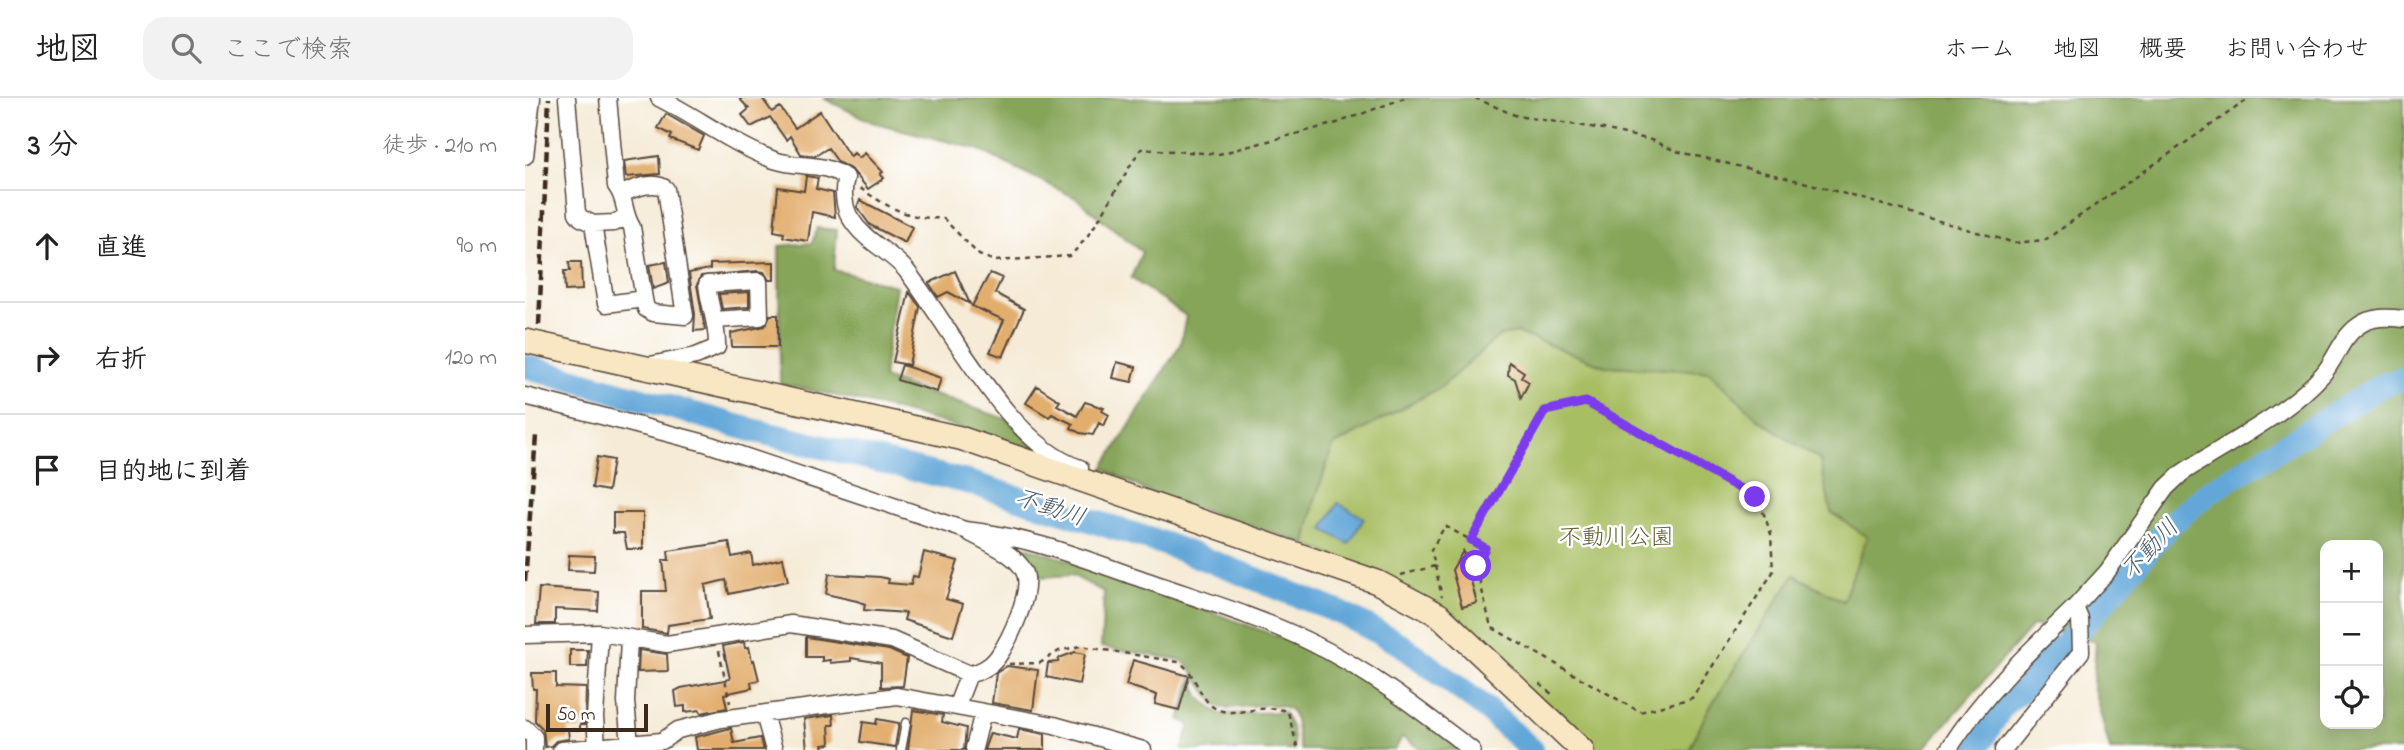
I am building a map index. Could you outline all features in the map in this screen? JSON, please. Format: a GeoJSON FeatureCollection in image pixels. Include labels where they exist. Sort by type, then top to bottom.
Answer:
{"type":"FeatureCollection","features":[{"type":"Feature","properties":{"kind":"street"},"geometry":{"type":"LineString","coordinates":[[525,156],[532,98]]}},
{"type":"Feature","properties":{"kind":"street"},"geometry":{"type":"LineString","coordinates":[[567,98],[577,213],[593,224],[614,223],[625,217]]}},
{"type":"Feature","properties":{"kind":"street"},"geometry":{"type":"LineString","coordinates":[[608,98],[616,186],[622,194],[625,217],[632,227],[646,309],[653,313],[685,316],[666,189],[659,185],[633,188],[622,194]]}},
{"type":"Feature","properties":{"kind":"street"},"geometry":{"type":"LineString","coordinates":[[661,98],[772,159],[793,166],[820,165],[846,178],[843,188],[850,218],[904,267],[1018,424],[1062,462],[1110,480],[1116,490]]}},
{"type":"Feature","properties":{"kind":"street"},"geometry":{"type":"LineString","coordinates":[[593,224],[606,304],[644,299]]}},
{"type":"Feature","properties":{"kind":"street"},"geometry":{"type":"LineString","coordinates":[[1948,750],[1964,724],[2004,675],[2077,613],[2166,488],[2182,473],[2298,397],[2324,373],[2355,327],[2372,318],[2404,319]]}},
{"type":"Feature","properties":{"kind":"street"},"geometry":{"type":"LineString","coordinates":[[634,367],[696,356],[717,347],[714,320]]}},
{"type":"Feature","properties":{"kind":"street"},"geometry":{"type":"LineString","coordinates":[[525,341],[960,438],[1377,582],[1439,615],[1582,750]]}},
{"type":"Feature","properties":{"kind":"street"},"geometry":{"type":"LineString","coordinates":[[525,396],[705,443],[965,530],[1013,558],[1024,570],[1022,606],[992,664],[969,674],[957,705]]}},
{"type":"Feature","properties":{"kind":"street"},"geometry":{"type":"LineString","coordinates":[[965,530],[1004,534],[1080,557],[1307,640],[1363,673],[1472,750]]}},
{"type":"Feature","properties":{"kind":"street"},"geometry":{"type":"LineString","coordinates":[[2003,750],[2081,652],[2077,613]]}},
{"type":"Feature","properties":{"kind":"street"},"geometry":{"type":"LineString","coordinates":[[525,635],[600,634],[667,644],[792,624],[865,633],[892,640],[969,674]]}},
{"type":"Feature","properties":{"kind":"street"},"geometry":{"type":"LineString","coordinates":[[597,747],[595,717],[600,634]]}},
{"type":"Feature","properties":{"kind":"street"},"geometry":{"type":"LineString","coordinates":[[629,638],[626,702],[630,744]]}},
{"type":"Feature","properties":{"kind":"street"},"geometry":{"type":"LineString","coordinates":[[561,750],[662,741],[678,730],[733,717],[897,696],[1054,725],[1143,750]]}},
{"type":"Feature","properties":{"kind":"street"},"geometry":{"type":"LineString","coordinates":[[974,749],[983,712]]}},
{"type":"Feature","properties":{"kind":"street"},"geometry":{"type":"LineString","coordinates":[[764,714],[774,750]]}},
{"type":"Feature","properties":{"kind":"street"},"geometry":{"type":"LineString","coordinates":[[525,728],[534,737],[534,750]]}},
{"type":"Feature","properties":{"kind":"lane"},"geometry":{"type":"LineString","coordinates":[[901,750],[906,723]]}},
{"type":"Feature","properties":{"kind":"path"},"geometry":{"type":"LineString","coordinates":[[846,178],[881,203],[921,220],[943,218],[979,255],[995,261],[1070,256],[1090,237],[1123,174],[1142,149],[1219,154],[1337,124],[1405,98]]}},
{"type":"Feature","properties":{"kind":"path"},"geometry":{"type":"LineString","coordinates":[[1475,98],[1517,116],[1603,129],[1651,140],[1675,151],[1811,184],[2015,243],[2045,240],[2250,98]]}},
{"type":"Feature","properties":{"kind":"path"},"geometry":{"type":"LineString","coordinates":[[1377,582],[1435,566],[1431,550],[1445,526],[1485,548],[1476,566],[1491,627],[1640,712],[1692,698],[1773,572],[1771,534],[1755,497],[1586,402],[1545,411],[1471,540]]}},
{"type":"Feature","properties":{"kind":"path"},"geometry":{"type":"LineString","coordinates":[[717,638],[733,717]]}},
{"type":"Feature","properties":{"kind":"path"},"geometry":{"type":"LineString","coordinates":[[992,664],[1040,663],[1059,650],[1080,646],[1179,662],[1189,668],[1203,696],[1215,708],[1234,712],[1273,708],[1288,712],[1298,750]]}},
{"type":"Feature","properties":{"kind":"green space"},"geometry":{"type":"Polygon","coordinates":[[[823,98],[2404,98],[2404,750],[2110,750],[2093,685],[2096,642],[2033,625],[1923,750],[1689,750],[1707,712],[1794,575],[1843,601],[1867,537],[1831,512],[1820,460],[1757,418],[1709,371],[1605,366],[1518,333],[1499,336],[1441,387],[1333,446],[1314,503],[1306,544],[1154,495],[1103,468],[1180,345],[1186,316],[1131,278],[1142,252],[1076,198],[977,149],[872,122],[823,98]]]}},
{"type":"Feature","properties":{"kind":"green space"},"geometry":{"type":"Polygon","coordinates":[[[817,228],[837,230],[834,270],[896,286],[883,378],[1006,419],[1049,458],[916,415],[780,384],[779,246],[812,243],[817,228]]]}},
{"type":"Feature","properties":{"kind":"green space","name":"不動川公園"},"geometry":{"type":"Polygon","coordinates":[[[1518,333],[1605,366],[1709,371],[1757,418],[1820,460],[1831,512],[1867,537],[1843,602],[1794,575],[1707,712],[1689,750],[1591,750],[1413,592],[1306,544],[1314,503],[1333,446],[1441,387],[1498,336],[1518,333]]]}},
{"type":"Feature","properties":{"kind":"green space"},"geometry":{"type":"Polygon","coordinates":[[[1003,540],[1078,563],[1304,646],[1360,678],[1462,750],[1422,750],[1402,737],[1395,750],[1301,750],[1294,717],[1287,708],[1271,705],[1222,708],[1181,660],[1101,647],[1104,592],[1072,575],[1042,577],[1003,540]]]}},
{"type":"Feature","properties":{"kind":"green space"},"geometry":{"type":"Polygon","coordinates":[[[1192,678],[1200,698],[1220,714],[1284,712],[1292,729],[1294,750],[1182,750],[1190,724],[1180,720],[1192,678]]]}},
{"type":"Feature","properties":{"kind":"water"},"geometry":{"type":"Polygon","coordinates":[[[1338,503],[1364,518],[1349,544],[1323,529],[1338,503]]]}},
{"type":"Feature","properties":{"kind":"building"},"geometry":{"type":"Polygon","coordinates":[[[739,98],[762,98],[772,112],[780,107],[795,128],[820,111],[850,157],[854,153],[859,158],[865,153],[883,172],[880,174],[884,178],[868,189],[852,170],[838,162],[828,148],[815,156],[801,154],[790,136],[786,140],[770,117],[751,127],[742,115],[749,109],[739,98]]]}},
{"type":"Feature","properties":{"kind":"building"},"geometry":{"type":"Polygon","coordinates":[[[666,114],[704,136],[698,150],[670,139],[672,135],[658,128],[666,114]]]}},
{"type":"Feature","properties":{"kind":"building"},"geometry":{"type":"Polygon","coordinates":[[[659,156],[660,174],[626,177],[624,161],[659,156]]]}},
{"type":"Feature","properties":{"kind":"building"},"geometry":{"type":"Polygon","coordinates":[[[806,176],[818,178],[816,189],[833,193],[835,217],[812,212],[808,241],[783,237],[784,233],[774,231],[778,187],[804,191],[806,176]]]}},
{"type":"Feature","properties":{"kind":"building"},"geometry":{"type":"Polygon","coordinates":[[[860,200],[912,227],[905,243],[870,225],[857,207],[860,200]]]}},
{"type":"Feature","properties":{"kind":"building"},"geometry":{"type":"Polygon","coordinates":[[[569,262],[581,262],[582,290],[565,291],[564,271],[570,271],[569,262]]]}},
{"type":"Feature","properties":{"kind":"building"},"geometry":{"type":"Polygon","coordinates":[[[666,262],[669,283],[653,289],[649,265],[666,262]]]}},
{"type":"Feature","properties":{"kind":"building"},"geometry":{"type":"Polygon","coordinates":[[[774,262],[774,280],[769,280],[764,272],[758,271],[701,276],[697,285],[705,330],[694,331],[695,314],[689,273],[710,269],[710,264],[774,262]]]}},
{"type":"Feature","properties":{"kind":"building"},"geometry":{"type":"Polygon","coordinates":[[[955,271],[970,304],[948,292],[938,297],[929,283],[955,271]]]}},
{"type":"Feature","properties":{"kind":"building"},"geometry":{"type":"Polygon","coordinates":[[[990,273],[1002,278],[995,293],[1024,309],[1003,357],[990,352],[1004,320],[972,306],[990,273]]]}},
{"type":"Feature","properties":{"kind":"building"},"geometry":{"type":"Polygon","coordinates":[[[749,292],[749,307],[722,309],[719,294],[749,292]]]}},
{"type":"Feature","properties":{"kind":"building"},"geometry":{"type":"Polygon","coordinates":[[[909,292],[920,307],[909,365],[893,362],[909,292]]]}},
{"type":"Feature","properties":{"kind":"building"},"geometry":{"type":"Polygon","coordinates":[[[770,315],[778,315],[778,347],[732,347],[731,333],[765,326],[770,315]]]}},
{"type":"Feature","properties":{"kind":"building"},"geometry":{"type":"Polygon","coordinates":[[[1117,362],[1136,367],[1132,382],[1113,378],[1117,362]]]}},
{"type":"Feature","properties":{"kind":"building"},"geometry":{"type":"Polygon","coordinates":[[[1509,362],[1524,372],[1521,377],[1529,382],[1521,398],[1515,379],[1508,375],[1509,362]]]}},
{"type":"Feature","properties":{"kind":"building"},"geometry":{"type":"Polygon","coordinates":[[[902,365],[941,378],[937,392],[897,380],[902,365]]]}},
{"type":"Feature","properties":{"kind":"building"},"geometry":{"type":"Polygon","coordinates":[[[1037,386],[1060,401],[1057,405],[1077,416],[1085,402],[1104,408],[1102,411],[1109,415],[1104,426],[1099,423],[1093,435],[1080,433],[1071,428],[1073,424],[1052,414],[1049,417],[1026,403],[1037,386]]]}},
{"type":"Feature","properties":{"kind":"building"},"geometry":{"type":"Polygon","coordinates":[[[597,457],[613,460],[608,491],[592,488],[597,457]]]}},
{"type":"Feature","properties":{"kind":"building"},"geometry":{"type":"Polygon","coordinates":[[[613,513],[643,513],[643,549],[627,549],[624,533],[613,533],[613,513]]]}},
{"type":"Feature","properties":{"kind":"building"},"geometry":{"type":"Polygon","coordinates":[[[729,542],[732,557],[751,553],[753,565],[783,558],[788,581],[729,594],[726,580],[705,585],[710,619],[668,625],[667,633],[642,629],[642,591],[666,591],[663,560],[669,560],[668,551],[729,542]]]}},
{"type":"Feature","properties":{"kind":"building"},"geometry":{"type":"Polygon","coordinates":[[[1463,551],[1477,603],[1462,607],[1452,570],[1463,551]]]}},
{"type":"Feature","properties":{"kind":"building"},"geometry":{"type":"Polygon","coordinates":[[[924,552],[958,561],[946,599],[963,604],[953,636],[904,620],[906,613],[864,610],[865,604],[826,594],[829,574],[880,577],[889,579],[888,583],[911,585],[913,576],[918,577],[924,552]]]}},
{"type":"Feature","properties":{"kind":"building"},"geometry":{"type":"Polygon","coordinates":[[[569,555],[595,556],[594,571],[568,570],[569,555]]]}},
{"type":"Feature","properties":{"kind":"building"},"geometry":{"type":"Polygon","coordinates":[[[539,588],[599,592],[598,611],[555,609],[555,624],[536,624],[539,588]]]}},
{"type":"Feature","properties":{"kind":"building"},"geometry":{"type":"Polygon","coordinates":[[[806,637],[889,650],[907,658],[903,686],[881,687],[881,663],[851,658],[851,661],[830,663],[830,660],[822,661],[822,657],[806,657],[806,637]]]}},
{"type":"Feature","properties":{"kind":"building"},"geometry":{"type":"Polygon","coordinates":[[[744,642],[745,648],[749,647],[759,680],[751,682],[752,688],[724,694],[727,708],[701,713],[700,710],[685,712],[685,706],[677,707],[675,691],[730,679],[723,646],[744,642]]]}},
{"type":"Feature","properties":{"kind":"building"},"geometry":{"type":"Polygon","coordinates":[[[570,650],[588,650],[587,667],[570,667],[570,650]]]}},
{"type":"Feature","properties":{"kind":"building"},"geometry":{"type":"Polygon","coordinates":[[[639,650],[667,654],[668,671],[638,672],[639,650]]]}},
{"type":"Feature","properties":{"kind":"building"},"geometry":{"type":"Polygon","coordinates":[[[1075,652],[1085,654],[1079,684],[1046,677],[1048,663],[1058,662],[1059,658],[1075,652]]]}},
{"type":"Feature","properties":{"kind":"building"},"geometry":{"type":"Polygon","coordinates":[[[1133,660],[1189,676],[1179,710],[1155,704],[1157,695],[1126,685],[1133,660]]]}},
{"type":"Feature","properties":{"kind":"building"},"geometry":{"type":"Polygon","coordinates":[[[1007,666],[1038,670],[1033,710],[992,703],[996,673],[1007,666]]]}},
{"type":"Feature","properties":{"kind":"building"},"geometry":{"type":"Polygon","coordinates":[[[532,673],[556,673],[556,687],[586,688],[585,724],[580,724],[580,730],[568,729],[569,739],[556,741],[545,747],[543,729],[535,721],[536,689],[533,689],[532,673]]]}},
{"type":"Feature","properties":{"kind":"building"},"geometry":{"type":"Polygon","coordinates":[[[913,710],[943,715],[942,722],[966,728],[964,750],[908,750],[913,710]]]}},
{"type":"Feature","properties":{"kind":"building"},"geometry":{"type":"Polygon","coordinates":[[[833,715],[834,725],[829,725],[830,744],[823,745],[824,749],[807,750],[804,719],[833,715]]]}},
{"type":"Feature","properties":{"kind":"building"},"geometry":{"type":"Polygon","coordinates":[[[877,719],[899,723],[895,747],[860,742],[863,722],[876,724],[877,719]]]}},
{"type":"Feature","properties":{"kind":"building"},"geometry":{"type":"Polygon","coordinates":[[[731,728],[734,743],[760,738],[763,750],[697,750],[695,737],[731,728]]]}},
{"type":"Feature","properties":{"kind":"building"},"geometry":{"type":"Polygon","coordinates":[[[1019,729],[1045,734],[1045,750],[984,750],[990,733],[1017,739],[1019,729]]]}},
{"type":"Feature","properties":{"kind":"waterway","name":"不動川"},"geometry":{"type":"LineString","coordinates":[[525,366],[748,429],[971,483],[1165,544],[1343,614],[1400,644],[1484,707],[1532,750]]}},
{"type":"Feature","properties":{"kind":"waterway","name":"不動川"},"geometry":{"type":"LineString","coordinates":[[1976,750],[2003,705],[2024,688],[2042,665],[2085,624],[2171,524],[2209,492],[2384,384],[2404,379]]}},
{"type":"Feature","properties":{"kind":"railway"},"geometry":{"type":"LineString","coordinates":[[539,325],[549,98]]}},
{"type":"Feature","properties":{"kind":"railway"},"geometry":{"type":"LineString","coordinates":[[525,581],[536,436]]}},
{"type":"Feature","properties":{"kind":"route"},"geometry":{"type":"LineString","coordinates":[[1476,566],[1485,548],[1471,540],[1545,411],[1586,402],[1755,497]]}}]}
